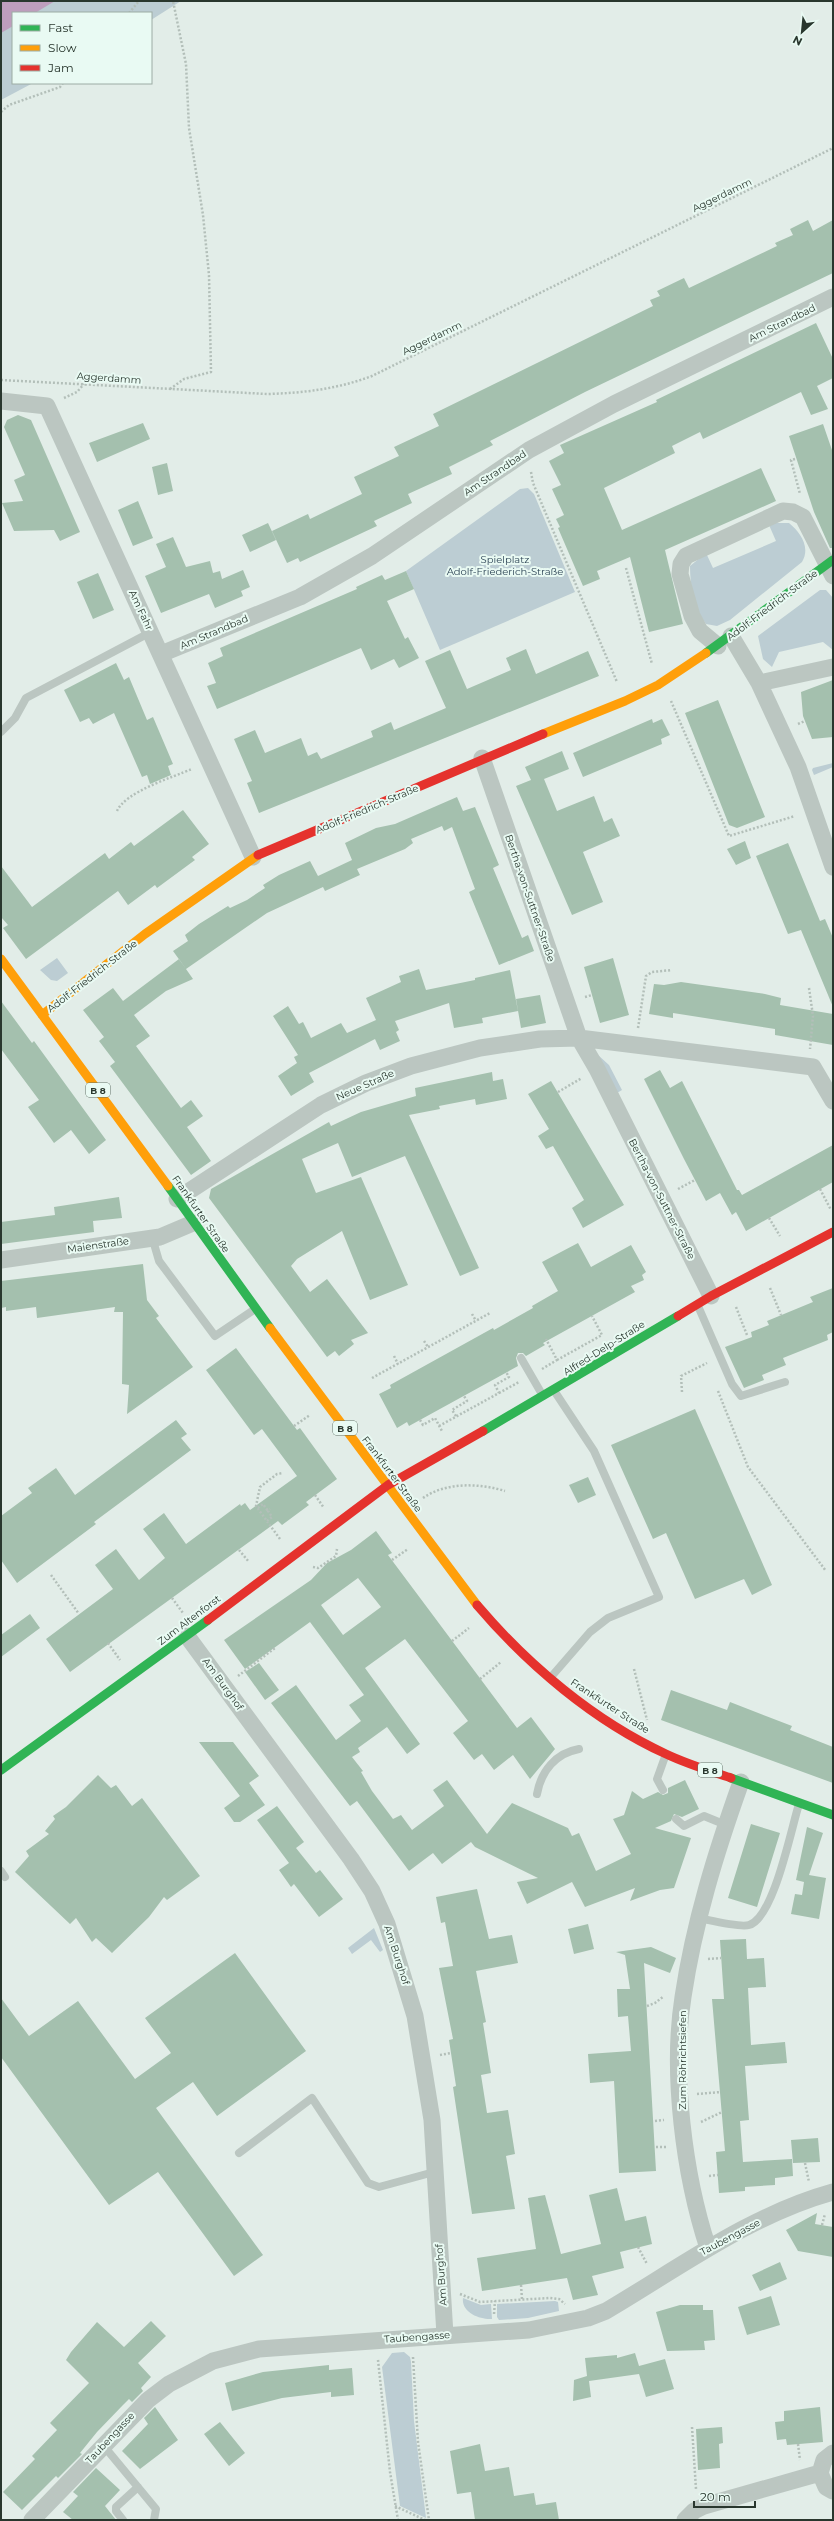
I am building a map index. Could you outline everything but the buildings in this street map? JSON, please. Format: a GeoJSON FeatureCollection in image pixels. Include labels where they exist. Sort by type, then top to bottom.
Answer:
{"type":"FeatureCollection","features":[{"type":"Feature","properties":{"kind":"street","name":"Am Strandbad"},"geometry":{"type":"LineString","coordinates":[[161,654],[300,597],[372,556],[529,450],[614,404],[833,297]]}},
{"type":"Feature","properties":{"kind":"street"},"geometry":{"type":"LineString","coordinates":[[1,401],[47,406]]}},
{"type":"Feature","properties":{"kind":"street","name":"Am Fahr"},"geometry":{"type":"LineString","coordinates":[[47,406],[152,632],[253,857]]}},
{"type":"Feature","properties":{"kind":"street","name":"Adolf-Friedrich-Straße"},"geometry":{"type":"LineString","coordinates":[[42,1015],[151,930],[253,857],[482,758],[624,701],[658,684],[724,641],[831,567],[803,517],[793,512],[783,511],[696,550],[686,556],[681,564],[680,574],[692,616],[700,631],[724,641]]}},
{"type":"Feature","properties":{"kind":"street"},"geometry":{"type":"LineString","coordinates":[[724,641],[759,683],[798,767],[833,867]]}},
{"type":"Feature","properties":{"kind":"street"},"geometry":{"type":"LineString","coordinates":[[759,683],[833,667]]}},
{"type":"Feature","properties":{"kind":"street","name":"Bertha-von-Suttner-Straße"},"geometry":{"type":"LineString","coordinates":[[482,758],[579,1038],[597,1069],[704,1300]]}},
{"type":"Feature","properties":{"kind":"street","name":"Frankfurter Straße"},"geometry":{"type":"LineString","coordinates":[[1,959],[193,1223],[465,1591],[517,1649],[549,1678],[592,1710],[666,1754],[833,1815]]}},
{"type":"Feature","properties":{"kind":"street"},"geometry":{"type":"LineString","coordinates":[[579,1038],[813,1067],[833,1101]]}},
{"type":"Feature","properties":{"kind":"street","name":"Neue Straße"},"geometry":{"type":"LineString","coordinates":[[177,1199],[321,1105],[366,1083],[411,1066],[480,1048],[540,1039],[579,1038]]}},
{"type":"Feature","properties":{"kind":"street","name":"Maienstraße"},"geometry":{"type":"LineString","coordinates":[[1,1260],[152,1237],[193,1223]]}},
{"type":"Feature","properties":{"kind":"street","name":"Alfred-Delp-Straße"},"geometry":{"type":"LineString","coordinates":[[388,1485],[554,1391],[704,1300],[833,1232]]}},
{"type":"Feature","properties":{"kind":"street","name":"Zum Altenforst"},"geometry":{"type":"LineString","coordinates":[[1,1770],[187,1636],[292,1555],[388,1485]]}},
{"type":"Feature","properties":{"kind":"street","name":"Am Burghof"},"geometry":{"type":"LineString","coordinates":[[187,1636],[351,1859],[372,1891],[387,1924],[415,2016],[432,2120],[445,2335]]}},
{"type":"Feature","properties":{"kind":"street","name":"Zum Röhrichtsiefen"},"geometry":{"type":"LineString","coordinates":[[708,2248],[696,2212],[684,2130],[681,2095],[680,2025],[682,1998],[698,1918],[726,1825],[741,1782]]}},
{"type":"Feature","properties":{"kind":"street","name":"Taubengasse"},"geometry":{"type":"LineString","coordinates":[[32,2520],[148,2400],[169,2384],[213,2361],[265,2348],[375,2339],[529,2330],[572,2322],[606,2312],[708,2248],[786,2208],[833,2192]]}},
{"type":"Feature","properties":{"kind":"street"},"geometry":{"type":"LineString","coordinates":[[833,2453],[824,2460],[820,2473],[826,2487],[833,2491]]}},
{"type":"Feature","properties":{"kind":"street"},"geometry":{"type":"LineString","coordinates":[[691,2514],[820,2473]]}},
{"type":"Feature","properties":{"kind":"lane"},"geometry":{"type":"LineString","coordinates":[[1,732],[15,718],[26,698],[152,632]]}},
{"type":"Feature","properties":{"kind":"lane"},"geometry":{"type":"LineString","coordinates":[[152,1237],[159,1261],[215,1336],[256,1308]]}},
{"type":"Feature","properties":{"kind":"lane"},"geometry":{"type":"LineString","coordinates":[[704,1300],[732,1384],[741,1396],[785,1382]]}},
{"type":"Feature","properties":{"kind":"lane"},"geometry":{"type":"LineString","coordinates":[[521,1358],[543,1397]]}},
{"type":"Feature","properties":{"kind":"lane"},"geometry":{"type":"LineString","coordinates":[[549,1678],[590,1632],[608,1618],[659,1597],[594,1451],[554,1391]]}},
{"type":"Feature","properties":{"kind":"lane"},"geometry":{"type":"LineString","coordinates":[[537,1794],[542,1776],[552,1763],[564,1754],[579,1750]]}},
{"type":"Feature","properties":{"kind":"lane"},"geometry":{"type":"LineString","coordinates":[[663,1790],[657,1779],[666,1754]]}},
{"type":"Feature","properties":{"kind":"lane"},"geometry":{"type":"LineString","coordinates":[[698,1918],[748,1926],[759,1920],[771,1899],[799,1803]]}},
{"type":"Feature","properties":{"kind":"lane"},"geometry":{"type":"LineString","coordinates":[[676,1819],[684,1826],[704,1816],[726,1825]]}},
{"type":"Feature","properties":{"kind":"lane"},"geometry":{"type":"LineString","coordinates":[[239,2153],[312,2098],[368,2183],[379,2187],[434,2172]]}},
{"type":"Feature","properties":{"kind":"lane"},"geometry":{"type":"LineString","coordinates":[[104,2445],[156,2509],[154,2520]]}},
{"type":"Feature","properties":{"kind":"lane"},"geometry":{"type":"LineString","coordinates":[[123,2520],[116,2511],[116,2507],[138,2487]]}},
{"type":"Feature","properties":{"kind":"path"},"geometry":{"type":"LineString","coordinates":[[130,12],[139,1]]}},
{"type":"Feature","properties":{"kind":"path"},"geometry":{"type":"LineString","coordinates":[[170,390],[184,379],[211,372],[209,275],[203,215],[189,128],[186,64],[173,1]]}},
{"type":"Feature","properties":{"kind":"path"},"geometry":{"type":"LineString","coordinates":[[1,112],[9,105],[60,87],[62,84]]}},
{"type":"Feature","properties":{"kind":"path","name":"Aggerdamm"},"geometry":{"type":"LineString","coordinates":[[1,380],[170,390],[307,393],[350,384],[372,376],[833,148]]}},
{"type":"Feature","properties":{"kind":"path"},"geometry":{"type":"LineString","coordinates":[[47,406],[78,392],[84,384]]}},
{"type":"Feature","properties":{"kind":"path"},"geometry":{"type":"LineString","coordinates":[[529,450],[533,483],[624,701]]}},
{"type":"Feature","properties":{"kind":"path"},"geometry":{"type":"LineString","coordinates":[[793,512],[799,500],[800,492],[791,460],[795,459]]}},
{"type":"Feature","properties":{"kind":"path"},"geometry":{"type":"LineString","coordinates":[[626,568],[658,684],[667,692],[729,836],[813,810]]}},
{"type":"Feature","properties":{"kind":"path"},"geometry":{"type":"LineString","coordinates":[[635,601],[640,600]]}},
{"type":"Feature","properties":{"kind":"path"},"geometry":{"type":"LineString","coordinates":[[118,811],[122,802],[132,795],[210,761]]}},
{"type":"Feature","properties":{"kind":"path"},"geometry":{"type":"LineString","coordinates":[[636,1044],[644,980],[652,972],[672,970]]}},
{"type":"Feature","properties":{"kind":"path"},"geometry":{"type":"LineString","coordinates":[[809,988],[813,1016],[810,1050],[813,1067]]}},
{"type":"Feature","properties":{"kind":"path"},"geometry":{"type":"LineString","coordinates":[[586,996],[592,995]]}},
{"type":"Feature","properties":{"kind":"path"},"geometry":{"type":"LineString","coordinates":[[558,1092],[597,1069]]}},
{"type":"Feature","properties":{"kind":"path"},"geometry":{"type":"LineString","coordinates":[[820,1189],[831,1210]]}},
{"type":"Feature","properties":{"kind":"path"},"geometry":{"type":"LineString","coordinates":[[762,1269],[781,1315]]}},
{"type":"Feature","properties":{"kind":"path"},"geometry":{"type":"LineString","coordinates":[[728,1288],[747,1334]]}},
{"type":"Feature","properties":{"kind":"path"},"geometry":{"type":"LineString","coordinates":[[372,1378],[490,1313]]}},
{"type":"Feature","properties":{"kind":"path"},"geometry":{"type":"LineString","coordinates":[[472,1314],[476,1321]]}},
{"type":"Feature","properties":{"kind":"path"},"geometry":{"type":"LineString","coordinates":[[557,1360],[602,1335],[592,1316]]}},
{"type":"Feature","properties":{"kind":"path"},"geometry":{"type":"LineString","coordinates":[[424,1341],[428,1347]]}},
{"type":"Feature","properties":{"kind":"path"},"geometry":{"type":"LineString","coordinates":[[394,1356],[398,1364]]}},
{"type":"Feature","properties":{"kind":"path"},"geometry":{"type":"LineString","coordinates":[[704,1356],[710,1370]]}},
{"type":"Feature","properties":{"kind":"path"},"geometry":{"type":"LineString","coordinates":[[682,1392],[681,1376],[707,1363]]}},
{"type":"Feature","properties":{"kind":"path"},"geometry":{"type":"LineString","coordinates":[[439,1426],[499,1393],[495,1385],[509,1377],[506,1372]]}},
{"type":"Feature","properties":{"kind":"path"},"geometry":{"type":"LineString","coordinates":[[716,1385],[748,1467],[826,1571]]}},
{"type":"Feature","properties":{"kind":"path"},"geometry":{"type":"LineString","coordinates":[[456,1416],[452,1410],[467,1401],[464,1396]]}},
{"type":"Feature","properties":{"kind":"path"},"geometry":{"type":"LineString","coordinates":[[420,1420],[423,1425],[435,1418],[452,1448]]}},
{"type":"Feature","properties":{"kind":"path"},"geometry":{"type":"LineString","coordinates":[[283,1473],[278,1474],[260,1487],[256,1506],[292,1555]]}},
{"type":"Feature","properties":{"kind":"path"},"geometry":{"type":"LineString","coordinates":[[442,1490],[474,1484],[505,1491]]}},
{"type":"Feature","properties":{"kind":"path"},"geometry":{"type":"LineString","coordinates":[[258,1508],[264,1504],[269,1510],[272,1517],[267,1521]]}},
{"type":"Feature","properties":{"kind":"path"},"geometry":{"type":"LineString","coordinates":[[410,1546],[414,1552]]}},
{"type":"Feature","properties":{"kind":"path"},"geometry":{"type":"LineString","coordinates":[[321,1566],[331,1559]]}},
{"type":"Feature","properties":{"kind":"path"},"geometry":{"type":"LineString","coordinates":[[51,1575],[79,1614]]}},
{"type":"Feature","properties":{"kind":"path"},"geometry":{"type":"LineString","coordinates":[[108,1643],[113,1649]]}},
{"type":"Feature","properties":{"kind":"path"},"geometry":{"type":"LineString","coordinates":[[224,1685],[275,1648]]}},
{"type":"Feature","properties":{"kind":"path"},"geometry":{"type":"LineString","coordinates":[[480,1679],[517,1649]]}},
{"type":"Feature","properties":{"kind":"path"},"geometry":{"type":"LineString","coordinates":[[634,1669],[647,1720]]}},
{"type":"Feature","properties":{"kind":"path"},"geometry":{"type":"LineString","coordinates":[[438,2055],[451,2053]]}},
{"type":"Feature","properties":{"kind":"path"},"geometry":{"type":"LineString","coordinates":[[681,2095],[721,2092]]}},
{"type":"Feature","properties":{"kind":"path"},"geometry":{"type":"LineString","coordinates":[[684,2130],[722,2112]]}},
{"type":"Feature","properties":{"kind":"path"},"geometry":{"type":"LineString","coordinates":[[822,2225],[824,2215]]}},
{"type":"Feature","properties":{"kind":"path"},"geometry":{"type":"LineString","coordinates":[[521,2285],[522,2299]]}},
{"type":"Feature","properties":{"kind":"path"},"geometry":{"type":"LineString","coordinates":[[442,2286],[480,2302],[522,2299],[559,2299],[567,2307],[572,2322]]}},
{"type":"Feature","properties":{"kind":"path"},"geometry":{"type":"LineString","coordinates":[[411,2338],[418,2442],[429,2520]]}},
{"type":"Feature","properties":{"kind":"path"},"geometry":{"type":"LineString","coordinates":[[375,2339],[395,2506],[398,2520]]}},
{"type":"Feature","properties":{"kind":"path"},"geometry":{"type":"LineString","coordinates":[[691,2514],[692,2428]]}},
{"type":"Feature","properties":{"kind":"path"},"geometry":{"type":"LineString","coordinates":[[395,2506],[424,2520]]}},
{"type":"Feature","properties":{"kind":"green space"},"geometry":{"type":"Polygon","coordinates":[[[1,1],[181,1],[152,19],[152,12],[12,12],[12,84],[31,84],[1,100],[1,1]]]}},
{"type":"Feature","properties":{"kind":"green space","name":"Spielplatz Adolf-Friederich-Straße"},"geometry":{"type":"Polygon","coordinates":[[[528,488],[534,494],[575,592],[440,650],[406,571],[520,489],[528,488]]]}},
{"type":"Feature","properties":{"kind":"green space"},"geometry":{"type":"Polygon","coordinates":[[[774,523],[789,523],[800,535],[805,545],[802,562],[730,620],[717,626],[706,624],[698,611],[694,597],[690,566],[706,553],[713,568],[776,541],[769,525],[774,523]]]}},
{"type":"Feature","properties":{"kind":"green space"},"geometry":{"type":"Polygon","coordinates":[[[820,590],[826,590],[833,598],[833,650],[823,642],[779,652],[772,667],[763,659],[758,636],[820,590]]]}},
{"type":"Feature","properties":{"kind":"green space"},"geometry":{"type":"Polygon","coordinates":[[[833,763],[833,767],[814,775],[812,770],[813,768],[833,763]]]}},
{"type":"Feature","properties":{"kind":"green space"},"geometry":{"type":"Polygon","coordinates":[[[57,958],[68,973],[57,981],[51,980],[40,970],[57,958]]]}},
{"type":"Feature","properties":{"kind":"green space"},"geometry":{"type":"Polygon","coordinates":[[[598,1055],[609,1065],[622,1090],[617,1093],[598,1055]]]}},
{"type":"Feature","properties":{"kind":"green space"},"geometry":{"type":"Polygon","coordinates":[[[374,1928],[383,1950],[380,1952],[371,1940],[352,1954],[348,1948],[374,1928]]]}},
{"type":"Feature","properties":{"kind":"green space"},"geometry":{"type":"Polygon","coordinates":[[[463,2298],[481,2305],[491,2304],[492,2319],[477,2317],[468,2312],[463,2303],[463,2298]]]}},
{"type":"Feature","properties":{"kind":"green space"},"geometry":{"type":"Polygon","coordinates":[[[558,2302],[559,2311],[528,2318],[499,2320],[497,2317],[497,2304],[558,2302]]]}},
{"type":"Feature","properties":{"kind":"green space"},"geometry":{"type":"Polygon","coordinates":[[[404,2352],[410,2357],[411,2362],[414,2421],[426,2518],[400,2506],[382,2367],[392,2353],[404,2352]]]}},
{"type":"Feature","properties":{"kind":"shaded area"},"geometry":{"type":"Polygon","coordinates":[[[1,1],[55,1],[37,12],[12,12],[12,27],[1,33],[1,1]]]}},
{"type":"Feature","properties":{"kind":"traffic: fast"},"geometry":{"type":"LineString","coordinates":[[706,653],[833,560]]}},
{"type":"Feature","properties":{"kind":"traffic: fast"},"geometry":{"type":"LineString","coordinates":[[168,1186],[270,1328]]}},
{"type":"Feature","properties":{"kind":"traffic: fast"},"geometry":{"type":"LineString","coordinates":[[483,1431],[678,1316]]}},
{"type":"Feature","properties":{"kind":"traffic: fast"},"geometry":{"type":"LineString","coordinates":[[1,1770],[208,1620]]}},
{"type":"Feature","properties":{"kind":"traffic: fast"},"geometry":{"type":"LineString","coordinates":[[731,1778],[833,1815]]}},
{"type":"Feature","properties":{"kind":"traffic: slow"},"geometry":{"type":"LineString","coordinates":[[543,734],[625,701],[658,685],[706,653]]}},
{"type":"Feature","properties":{"kind":"traffic: slow"},"geometry":{"type":"LineString","coordinates":[[42,1015],[145,934],[258,855]]}},
{"type":"Feature","properties":{"kind":"traffic: slow"},"geometry":{"type":"LineString","coordinates":[[1,959],[168,1186]]}},
{"type":"Feature","properties":{"kind":"traffic: slow"},"geometry":{"type":"LineString","coordinates":[[270,1328],[477,1605]]}},
{"type":"Feature","properties":{"kind":"traffic: jam"},"geometry":{"type":"LineString","coordinates":[[258,855],[543,734]]}},
{"type":"Feature","properties":{"kind":"traffic: jam"},"geometry":{"type":"LineString","coordinates":[[678,1316],[711,1296],[833,1232]]}},
{"type":"Feature","properties":{"kind":"traffic: jam"},"geometry":{"type":"LineString","coordinates":[[208,1620],[388,1485],[483,1431]]}},
{"type":"Feature","properties":{"kind":"traffic: jam"},"geometry":{"type":"LineString","coordinates":[[477,1605],[540,1670],[588,1708],[639,1741],[690,1764],[731,1778]]}}]}
